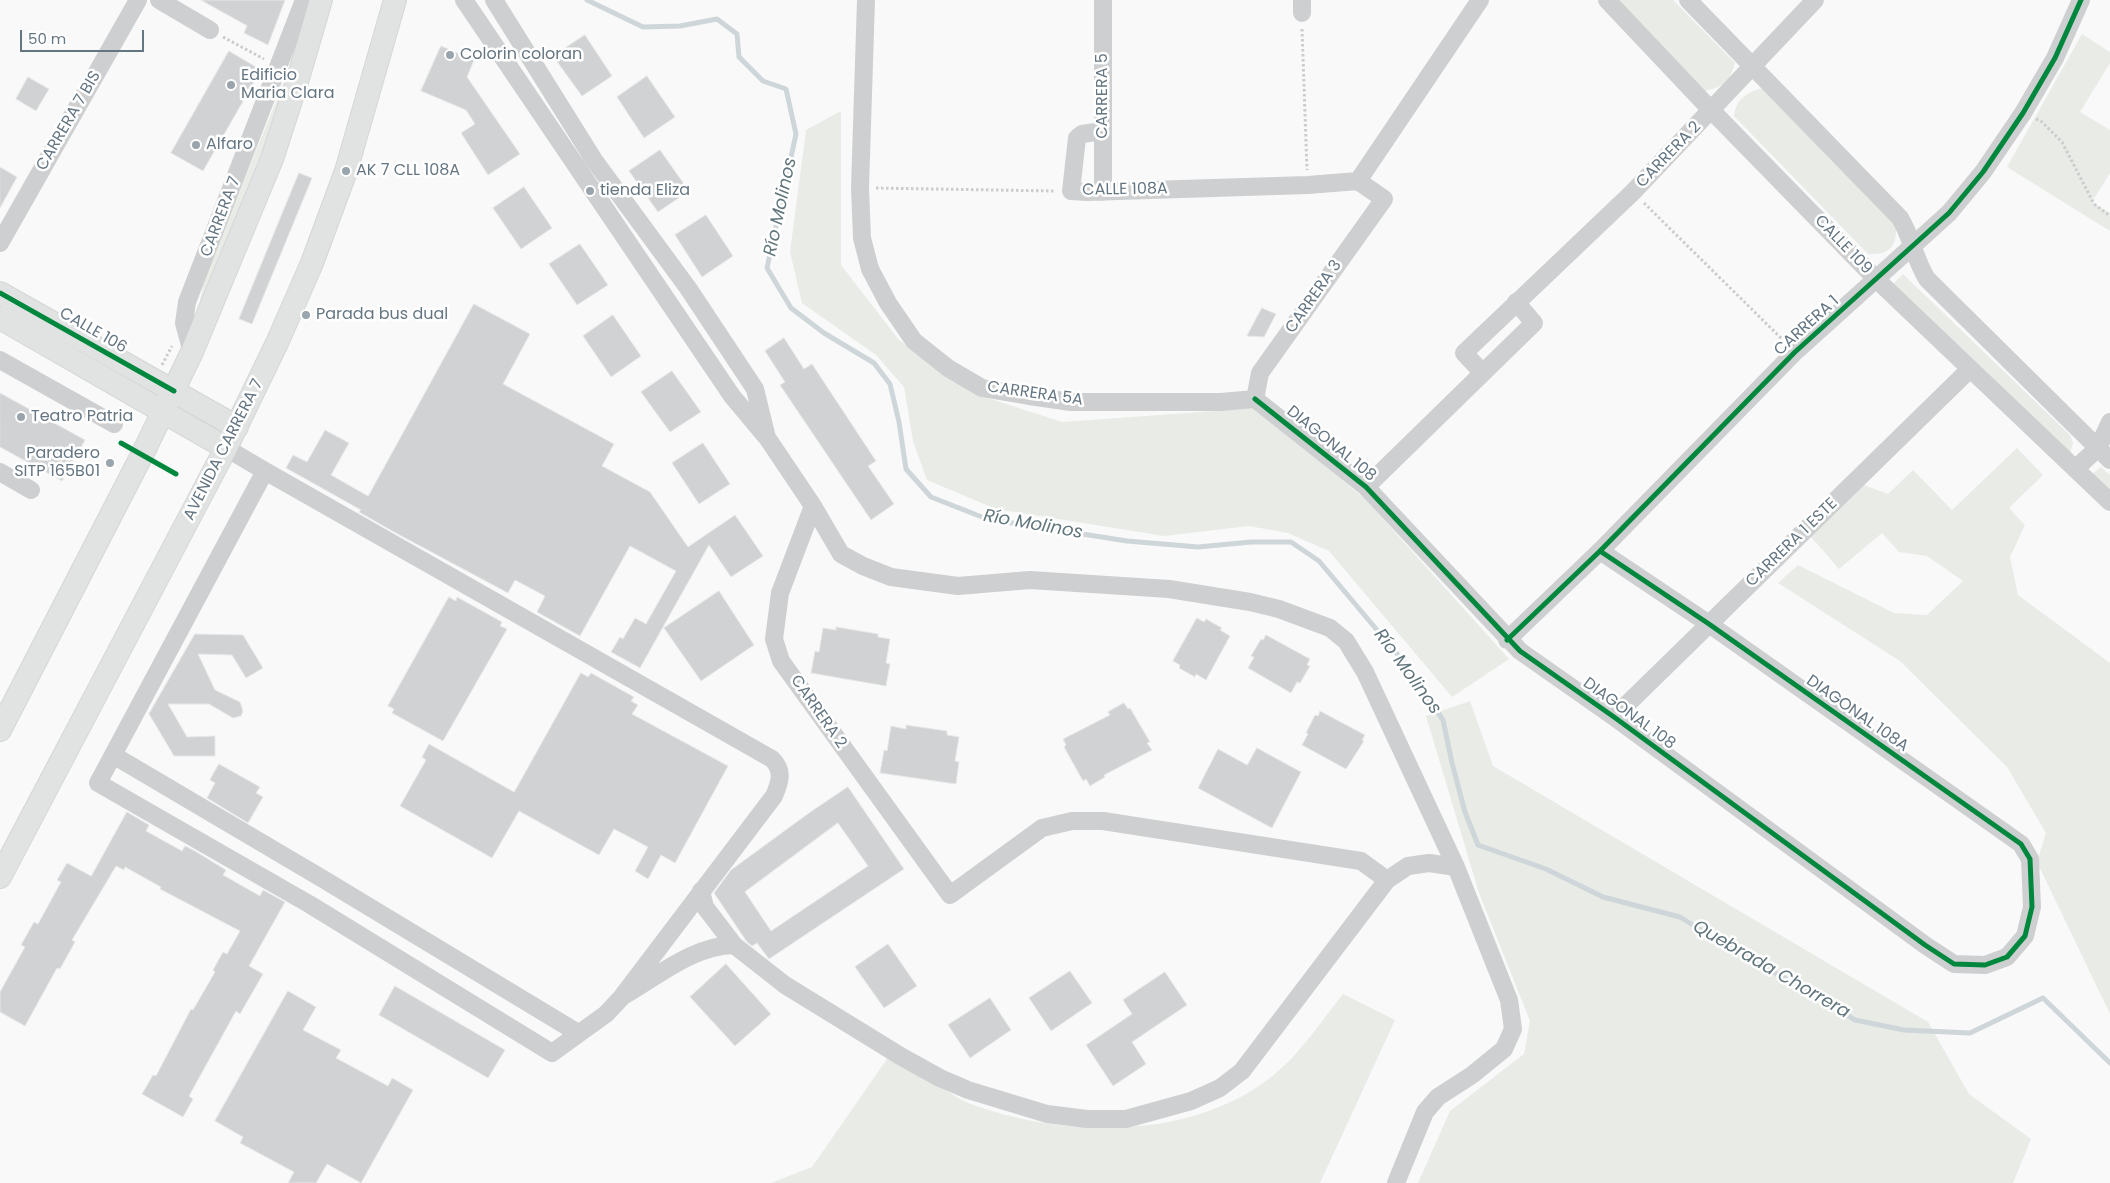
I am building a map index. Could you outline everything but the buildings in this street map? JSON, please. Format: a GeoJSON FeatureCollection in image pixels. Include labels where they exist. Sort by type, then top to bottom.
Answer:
{"type":"FeatureCollection","features":[{"type":"Feature","properties":{"kind":"main road"},"geometry":{"type":"LineString","coordinates":[[0,730],[164,412],[192,352],[272,159],[321,0]]}},
{"type":"Feature","properties":{"kind":"main road","name":"AVENIDA CARRERA 7"},"geometry":{"type":"LineString","coordinates":[[0,877],[237,427],[277,343],[312,263],[346,171],[395,0]]}},
{"type":"Feature","properties":{"kind":"main road","name":"CALLE 106"},"geometry":{"type":"LineString","coordinates":[[0,293],[237,427]]}},
{"type":"Feature","properties":{"kind":"main road"},"geometry":{"type":"LineString","coordinates":[[0,318],[226,448]]}},
{"type":"Feature","properties":{"kind":"street","name":"CARRERA 7 BIS"},"geometry":{"type":"LineString","coordinates":[[0,243],[138,0]]}},
{"type":"Feature","properties":{"kind":"street"},"geometry":{"type":"LineString","coordinates":[[159,0],[210,30]]}},
{"type":"Feature","properties":{"kind":"street","name":"CARRERA 7"},"geometry":{"type":"LineString","coordinates":[[192,352],[184,323],[187,302],[304,0]]}},
{"type":"Feature","properties":{"kind":"street"},"geometry":{"type":"LineString","coordinates":[[464,0],[732,396],[768,439],[813,506],[841,554],[863,566],[891,577],[958,586],[1030,580],[1169,589],[1250,602],[1330,628],[1346,641],[1365,672],[1456,867],[1508,1000],[1513,1029],[1504,1048],[1472,1074],[1438,1097],[1425,1112],[1396,1183]]}},
{"type":"Feature","properties":{"kind":"street"},"geometry":{"type":"LineString","coordinates":[[494,0],[594,160],[688,288],[755,389],[768,439]]}},
{"type":"Feature","properties":{"kind":"street","name":"CARRERA 5A"},"geometry":{"type":"LineString","coordinates":[[866,0],[860,188],[862,238],[870,269],[888,303],[914,341],[948,368],[982,388],[1071,402],[1220,402],[1255,399]]}},
{"type":"Feature","properties":{"kind":"street","name":"CARRERA 5"},"geometry":{"type":"LineString","coordinates":[[1103,0],[1102,132],[1104,192]]}},
{"type":"Feature","properties":{"kind":"street"},"geometry":{"type":"LineString","coordinates":[[1358,181],[1480,0]]}},
{"type":"Feature","properties":{"kind":"street","name":"CALLE 109"},"geometry":{"type":"LineString","coordinates":[[1607,0],[1877,280],[2110,502]]}},
{"type":"Feature","properties":{"kind":"street"},"geometry":{"type":"LineString","coordinates":[[1688,0],[1900,218],[1914,247],[1921,270],[1928,279],[2104,454]]}},
{"type":"Feature","properties":{"kind":"street","name":"CARRERA 2"},"geometry":{"type":"LineString","coordinates":[[1482,372],[1464,353],[1633,192],[1712,111],[1814,0]]}},
{"type":"Feature","properties":{"kind":"street","name":"CARRERA 1"},"geometry":{"type":"LineString","coordinates":[[1507,640],[1600,551],[1795,352],[1914,247],[1949,213],[1983,172],[2022,113],[2055,58],[2082,0]]}},
{"type":"Feature","properties":{"kind":"street"},"geometry":{"type":"LineString","coordinates":[[1071,191],[1077,138],[1082,134],[1102,132]]}},
{"type":"Feature","properties":{"kind":"street","name":"CALLE 108A"},"geometry":{"type":"LineString","coordinates":[[1071,191],[1104,192],[1308,185],[1358,181]]}},
{"type":"Feature","properties":{"kind":"street","name":"CARRERA 3"},"geometry":{"type":"LineString","coordinates":[[1255,399],[1260,373],[1384,199],[1358,181]]}},
{"type":"Feature","properties":{"kind":"street"},"geometry":{"type":"LineString","coordinates":[[1366,487],[1534,323],[1516,302]]}},
{"type":"Feature","properties":{"kind":"street"},"geometry":{"type":"LineString","coordinates":[[0,360],[114,424]]}},
{"type":"Feature","properties":{"kind":"street","name":"CARRERA 1 ESTE"},"geometry":{"type":"LineString","coordinates":[[1614,717],[1970,368]]}},
{"type":"Feature","properties":{"kind":"street","name":"DIAGONAL 108"},"geometry":{"type":"LineString","coordinates":[[1255,399],[1366,487],[1507,640],[1520,651],[1614,717],[1925,945],[1954,964],[1985,965],[2007,957],[2025,936]]}},
{"type":"Feature","properties":{"kind":"street"},"geometry":{"type":"LineString","coordinates":[[2104,454],[2110,422]]}},
{"type":"Feature","properties":{"kind":"street"},"geometry":{"type":"LineString","coordinates":[[226,448],[772,759],[778,765],[780,782],[774,796],[621,998],[606,1014],[552,1053],[309,904],[98,783],[265,471]]}},
{"type":"Feature","properties":{"kind":"street"},"geometry":{"type":"LineString","coordinates":[[2075,469],[2104,454]]}},
{"type":"Feature","properties":{"kind":"street"},"geometry":{"type":"LineString","coordinates":[[0,472],[31,490]]}},
{"type":"Feature","properties":{"kind":"street","name":"CARRERA 2"},"geometry":{"type":"LineString","coordinates":[[813,506],[780,593],[774,639],[781,661],[950,894],[1042,828],[1072,821],[1103,821],[1361,861],[1388,880]]}},
{"type":"Feature","properties":{"kind":"street","name":"DIAGONAL 108A"},"geometry":{"type":"LineString","coordinates":[[1600,551],[1709,624],[2021,844],[2030,859],[2032,877],[2032,907],[2025,936]]}},
{"type":"Feature","properties":{"kind":"street"},"geometry":{"type":"LineString","coordinates":[[113,755],[578,1033]]}},
{"type":"Feature","properties":{"kind":"street"},"geometry":{"type":"LineString","coordinates":[[701,891],[705,907],[734,945],[785,985],[940,1078],[968,1090],[1047,1114],[1087,1119],[1126,1119],[1190,1102],[1220,1088],[1242,1071],[1388,880],[1408,866],[1429,863],[1456,867]]}},
{"type":"Feature","properties":{"kind":"street"},"geometry":{"type":"LineString","coordinates":[[621,998],[702,950],[720,945],[734,945]]}},
{"type":"Feature","properties":{"kind":"path"},"geometry":{"type":"LineString","coordinates":[[1302,7],[1308,185]]}},
{"type":"Feature","properties":{"kind":"path"},"geometry":{"type":"LineString","coordinates":[[210,30],[279,67]]}},
{"type":"Feature","properties":{"kind":"path"},"geometry":{"type":"LineString","coordinates":[[2022,113],[2041,122],[2062,142],[2094,204],[2110,216]]}},
{"type":"Feature","properties":{"kind":"path"},"geometry":{"type":"LineString","coordinates":[[1633,192],[1795,352]]}},
{"type":"Feature","properties":{"kind":"shaded area"},"geometry":{"type":"Polygon","coordinates":[[[1619,0],[1673,0],[1735,63],[1731,75],[1722,85],[1705,91],[1619,0]]]}},
{"type":"Feature","properties":{"kind":"shaded area"},"geometry":{"type":"Polygon","coordinates":[[[2082,34],[2110,52],[2110,63],[2080,112],[2110,130],[2110,173],[2092,202],[2110,213],[2110,231],[2007,167],[2082,34]]]}},
{"type":"Feature","properties":{"kind":"shaded area"},"geometry":{"type":"Polygon","coordinates":[[[301,40],[274,129],[197,316],[205,276],[301,40]]]}},
{"type":"Feature","properties":{"kind":"shaded area"},"geometry":{"type":"Polygon","coordinates":[[[1763,88],[1896,227],[1895,240],[1890,249],[1881,253],[1868,254],[1734,116],[1737,105],[1743,97],[1763,88]]]}},
{"type":"Feature","properties":{"kind":"shaded area"},"geometry":{"type":"Polygon","coordinates":[[[841,111],[841,265],[899,340],[982,396],[1062,422],[1257,408],[1365,499],[1509,659],[1452,697],[1329,551],[1288,533],[1249,526],[1164,536],[996,509],[927,480],[913,441],[904,387],[876,355],[802,303],[790,252],[806,130],[841,111]]]}},
{"type":"Feature","properties":{"kind":"shaded area"},"geometry":{"type":"Polygon","coordinates":[[[1903,274],[2070,435],[2073,443],[2070,454],[1893,284],[1903,274]]]}},
{"type":"Feature","properties":{"kind":"shaded area"},"geometry":{"type":"Polygon","coordinates":[[[2017,448],[2043,475],[2009,508],[2025,525],[2010,557],[2018,595],[2110,663],[2110,1014],[2037,862],[2046,833],[2007,767],[1900,661],[1778,583],[1798,565],[1894,613],[1927,615],[1963,581],[1927,556],[1899,552],[1882,533],[1839,569],[1806,531],[1861,484],[1888,494],[1913,470],[1952,510],[2017,448]]]}},
{"type":"Feature","properties":{"kind":"shaded area"},"geometry":{"type":"Polygon","coordinates":[[[2101,467],[2110,475],[2110,493],[2092,474],[2101,467]]]}},
{"type":"Feature","properties":{"kind":"shaded area"},"geometry":{"type":"Polygon","coordinates":[[[1470,701],[1493,766],[1928,1022],[1969,1094],[2031,1139],[2013,1183],[1418,1183],[1450,1111],[1524,1054],[1530,1021],[1479,893],[1426,716],[1470,701]]]}},
{"type":"Feature","properties":{"kind":"shaded area"},"geometry":{"type":"Polygon","coordinates":[[[1343,994],[1395,1020],[1320,1183],[771,1183],[812,1167],[889,1056],[964,1101],[1010,1116],[1052,1124],[1095,1128],[1139,1126],[1182,1119],[1222,1106],[1259,1086],[1291,1059],[1343,994]]]}},
{"type":"Feature","properties":{"kind":"waterway","name":"Río Molinos"},"geometry":{"type":"LineString","coordinates":[[587,0],[643,27],[680,26],[717,19],[737,34],[739,57],[763,81],[786,89],[796,134],[767,268],[791,308],[824,333],[874,363],[890,384],[899,422],[906,469],[931,497],[987,519],[1127,541],[1198,547],[1251,542],[1291,542],[1319,561],[1403,661],[1443,720],[1465,812],[1478,845],[1546,869],[1603,897],[1680,917],[1736,952],[1792,982],[1855,1020],[1904,1030],[1970,1033],[2043,998],[2110,1063]]}},
{"type":"Feature","properties":{"kind":"cycle path"},"geometry":{"type":"LineString","coordinates":[[1507,640],[1600,551],[1795,352],[1949,213],[1983,172],[2023,113],[2055,58],[2081,0]]}},
{"type":"Feature","properties":{"kind":"cycle path"},"geometry":{"type":"LineString","coordinates":[[0,293],[174,391]]}},
{"type":"Feature","properties":{"kind":"cycle path"},"geometry":{"type":"LineString","coordinates":[[1255,399],[1366,487],[1520,651],[1614,717],[1925,945],[1954,964],[1985,965],[2007,957],[2025,936],[2032,907],[2030,859],[2021,844],[1709,624],[1600,551]]}},
{"type":"Feature","properties":{"kind":"cycle path"},"geometry":{"type":"LineString","coordinates":[[121,443],[176,474]]}},
{"type":"Feature","properties":{"kind":"place","name":"Colorin coloran"},"geometry":{"type":"Point","coordinates":[450,55]}},
{"type":"Feature","properties":{"kind":"place","name":"Edificio Maria Clara"},"geometry":{"type":"Point","coordinates":[231,85]}},
{"type":"Feature","properties":{"kind":"place","name":"Alfaro"},"geometry":{"type":"Point","coordinates":[196,145]}},
{"type":"Feature","properties":{"kind":"place","name":"AK 7 CLL 108A"},"geometry":{"type":"Point","coordinates":[346,171]}},
{"type":"Feature","properties":{"kind":"place","name":"tienda Eliza"},"geometry":{"type":"Point","coordinates":[590,191]}},
{"type":"Feature","properties":{"kind":"place","name":"Parada bus dual"},"geometry":{"type":"Point","coordinates":[306,315]}},
{"type":"Feature","properties":{"kind":"place","name":"Teatro Patria"},"geometry":{"type":"Point","coordinates":[21,417]}},
{"type":"Feature","properties":{"kind":"place","name":"Paradero SITP 165B01"},"geometry":{"type":"Point","coordinates":[110,463]}},
{"type":"Feature","properties":{"kind":"water label","name":"Quebrada Chorrera"},"geometry":{"type":"Point","coordinates":[1771,970]}}]}
